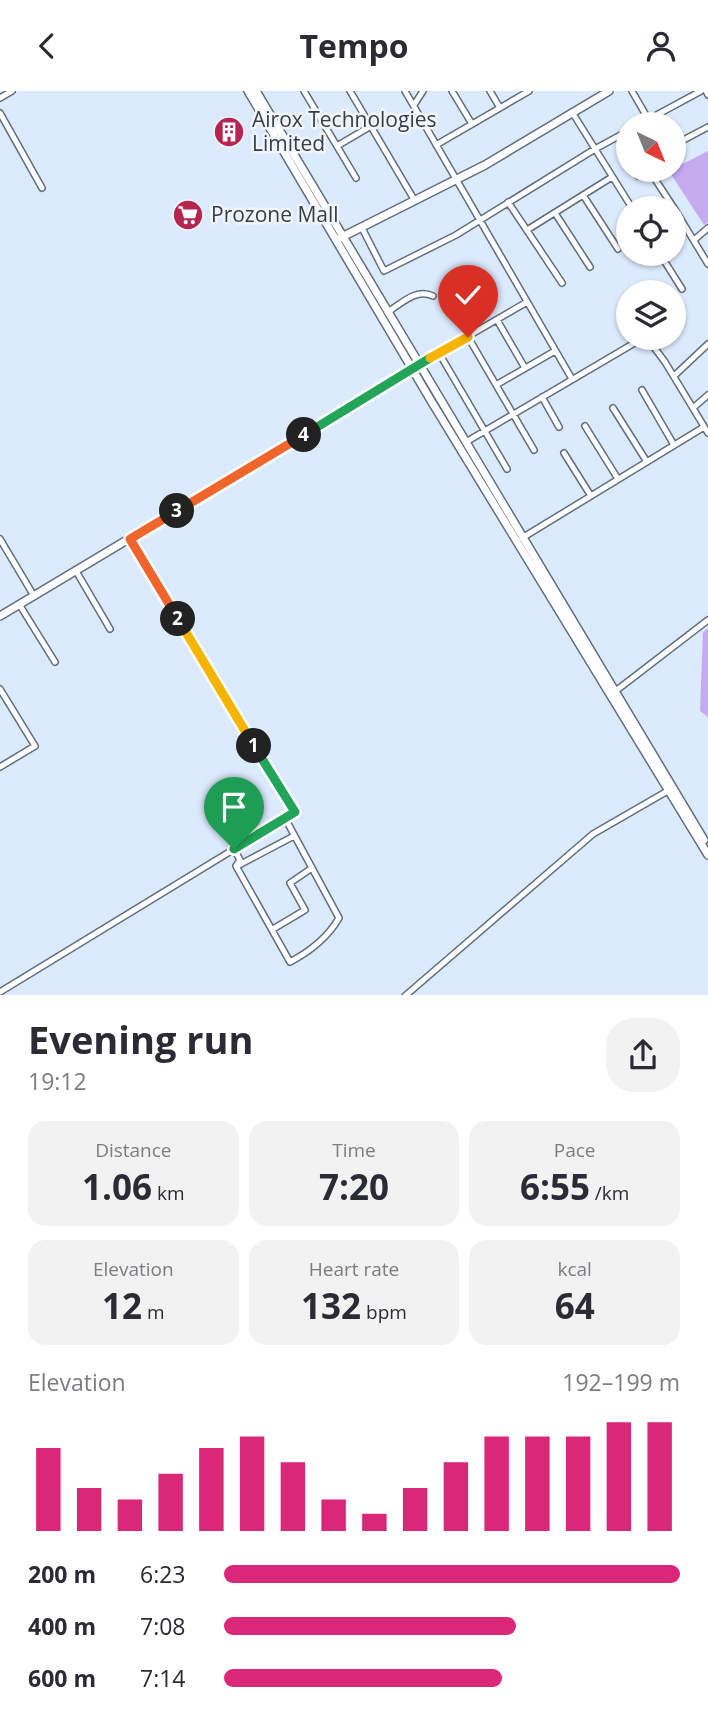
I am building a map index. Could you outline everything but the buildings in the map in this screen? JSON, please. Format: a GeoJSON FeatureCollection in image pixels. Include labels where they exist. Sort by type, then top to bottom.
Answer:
{"type":"FeatureCollection","features":[{"type":"Feature","properties":{"kind":"street"},"geometry":{"type":"LineString","coordinates":[[0,98],[12,91]]}},
{"type":"Feature","properties":{"kind":"street"},"geometry":{"type":"LineString","coordinates":[[248,91],[420,364],[520,540]]}},
{"type":"Feature","properties":{"kind":"street"},"geometry":{"type":"LineString","coordinates":[[256,91],[343,240],[412,369],[547,584],[671,788],[708,855]]}},
{"type":"Feature","properties":{"kind":"street"},"geometry":{"type":"LineString","coordinates":[[304,91],[356,178]]}},
{"type":"Feature","properties":{"kind":"street"},"geometry":{"type":"LineString","coordinates":[[350,91],[415,201]]}},
{"type":"Feature","properties":{"kind":"street"},"geometry":{"type":"LineString","coordinates":[[405,91],[572,379]]}},
{"type":"Feature","properties":{"kind":"street"},"geometry":{"type":"LineString","coordinates":[[414,105],[424,91]]}},
{"type":"Feature","properties":{"kind":"street"},"geometry":{"type":"LineString","coordinates":[[452,91],[472,124]]}},
{"type":"Feature","properties":{"kind":"street"},"geometry":{"type":"LineString","coordinates":[[490,91],[500,108]]}},
{"type":"Feature","properties":{"kind":"street"},"geometry":{"type":"LineString","coordinates":[[436,145],[529,91]]}},
{"type":"Feature","properties":{"kind":"street"},"geometry":{"type":"LineString","coordinates":[[343,240],[456,180],[609,91]]}},
{"type":"Feature","properties":{"kind":"street"},"geometry":{"type":"LineString","coordinates":[[632,91],[644,112]]}},
{"type":"Feature","properties":{"kind":"street"},"geometry":{"type":"LineString","coordinates":[[680,91],[685,100]]}},
{"type":"Feature","properties":{"kind":"street"},"geometry":{"type":"LineString","coordinates":[[665,112],[705,92]]}},
{"type":"Feature","properties":{"kind":"street"},"geometry":{"type":"LineString","coordinates":[[572,112],[624,196]]}},
{"type":"Feature","properties":{"kind":"street"},"geometry":{"type":"LineString","coordinates":[[0,113],[42,188]]}},
{"type":"Feature","properties":{"kind":"street"},"geometry":{"type":"LineString","coordinates":[[337,146],[370,126]]}},
{"type":"Feature","properties":{"kind":"street"},"geometry":{"type":"LineString","coordinates":[[686,139],[708,127]]}},
{"type":"Feature","properties":{"kind":"street"},"geometry":{"type":"LineString","coordinates":[[362,228],[384,271],[456,235],[616,138]]}},
{"type":"Feature","properties":{"kind":"street"},"geometry":{"type":"LineString","coordinates":[[527,230],[612,177]]}},
{"type":"Feature","properties":{"kind":"street"},"geometry":{"type":"LineString","coordinates":[[583,195],[616,246]]}},
{"type":"Feature","properties":{"kind":"street"},"geometry":{"type":"LineString","coordinates":[[508,202],[562,283]]}},
{"type":"Feature","properties":{"kind":"street"},"geometry":{"type":"LineString","coordinates":[[555,213],[590,267]]}},
{"type":"Feature","properties":{"kind":"street"},"geometry":{"type":"LineString","coordinates":[[686,227],[708,264]]}},
{"type":"Feature","properties":{"kind":"street"},"geometry":{"type":"LineString","coordinates":[[694,240],[708,228]]}},
{"type":"Feature","properties":{"kind":"street"},"geometry":{"type":"LineString","coordinates":[[388,312],[419,292],[433,296]]}},
{"type":"Feature","properties":{"kind":"street"},"geometry":{"type":"LineString","coordinates":[[0,616],[527,302]]}},
{"type":"Feature","properties":{"kind":"street"},"geometry":{"type":"LineString","coordinates":[[496,320],[525,368]]}},
{"type":"Feature","properties":{"kind":"street"},"geometry":{"type":"LineString","coordinates":[[468,337],[534,450]]}},
{"type":"Feature","properties":{"kind":"street"},"geometry":{"type":"LineString","coordinates":[[674,376],[708,344]]}},
{"type":"Feature","properties":{"kind":"street"},"geometry":{"type":"LineString","coordinates":[[466,442],[624,350]]}},
{"type":"Feature","properties":{"kind":"street"},"geometry":{"type":"LineString","coordinates":[[654,350],[674,376],[708,433]]}},
{"type":"Feature","properties":{"kind":"street"},"geometry":{"type":"LineString","coordinates":[[496,385],[555,351]]}},
{"type":"Feature","properties":{"kind":"street"},"geometry":{"type":"LineString","coordinates":[[439,353],[507,469]]}},
{"type":"Feature","properties":{"kind":"street"},"geometry":{"type":"LineString","coordinates":[[642,390],[674,445]]}},
{"type":"Feature","properties":{"kind":"street"},"geometry":{"type":"LineString","coordinates":[[693,408],[708,395]]}},
{"type":"Feature","properties":{"kind":"street"},"geometry":{"type":"LineString","coordinates":[[542,397],[559,427]]}},
{"type":"Feature","properties":{"kind":"street"},"geometry":{"type":"LineString","coordinates":[[613,408],[647,462]]}},
{"type":"Feature","properties":{"kind":"street"},"geometry":{"type":"LineString","coordinates":[[585,426],[618,479]]}},
{"type":"Feature","properties":{"kind":"street"},"geometry":{"type":"LineString","coordinates":[[520,540],[704,426]]}},
{"type":"Feature","properties":{"kind":"street"},"geometry":{"type":"LineString","coordinates":[[564,453],[591,496]]}},
{"type":"Feature","properties":{"kind":"street"},"geometry":{"type":"LineString","coordinates":[[0,539],[34,596]]}},
{"type":"Feature","properties":{"kind":"street"},"geometry":{"type":"LineString","coordinates":[[0,992],[295,812],[130,539]]}},
{"type":"Feature","properties":{"kind":"street"},"geometry":{"type":"LineString","coordinates":[[76,571],[110,629]]}},
{"type":"Feature","properties":{"kind":"street"},"geometry":{"type":"LineString","coordinates":[[19,604],[55,662]]}},
{"type":"Feature","properties":{"kind":"street"},"geometry":{"type":"LineString","coordinates":[[613,693],[708,620]]}},
{"type":"Feature","properties":{"kind":"street"},"geometry":{"type":"LineString","coordinates":[[0,689],[35,746],[0,767]]}},
{"type":"Feature","properties":{"kind":"street"},"geometry":{"type":"LineString","coordinates":[[406,995],[593,834],[671,788]]}},
{"type":"Feature","properties":{"kind":"street"},"geometry":{"type":"LineString","coordinates":[[688,817],[708,846]]}},
{"type":"Feature","properties":{"kind":"street"},"geometry":{"type":"LineString","coordinates":[[236,866],[290,962],[317,944],[339,920],[339,916],[285,818]]}},
{"type":"Feature","properties":{"kind":"street"},"geometry":{"type":"LineString","coordinates":[[236,866],[294,836]]}},
{"type":"Feature","properties":{"kind":"street"},"geometry":{"type":"LineString","coordinates":[[234,849],[240,860],[236,866]]}},
{"type":"Feature","properties":{"kind":"street"},"geometry":{"type":"LineString","coordinates":[[273,929],[305,910],[290,883],[312,869]]}},
{"type":"Feature","properties":{"kind":"shaded area"},"geometry":{"type":"Polygon","coordinates":[[[708,151],[708,222],[704,225],[676,182],[686,182],[686,162],[708,151]]]}},
{"type":"Feature","properties":{"kind":"shaded area"},"geometry":{"type":"Polygon","coordinates":[[[708,628],[708,717],[700,711],[703,632],[708,628]]]}},
{"type":"Feature","properties":{"kind":"place","name":"Airox Technologies Limited"},"geometry":{"type":"Point","coordinates":[229,132]}},
{"type":"Feature","properties":{"kind":"place","name":"Prozone Mall"},"geometry":{"type":"Point","coordinates":[188,215]}},
{"type":"Feature","properties":{"kind":"route"},"geometry":{"type":"LineString","coordinates":[[234,849],[295,812],[130,539],[468,337]]}}]}
